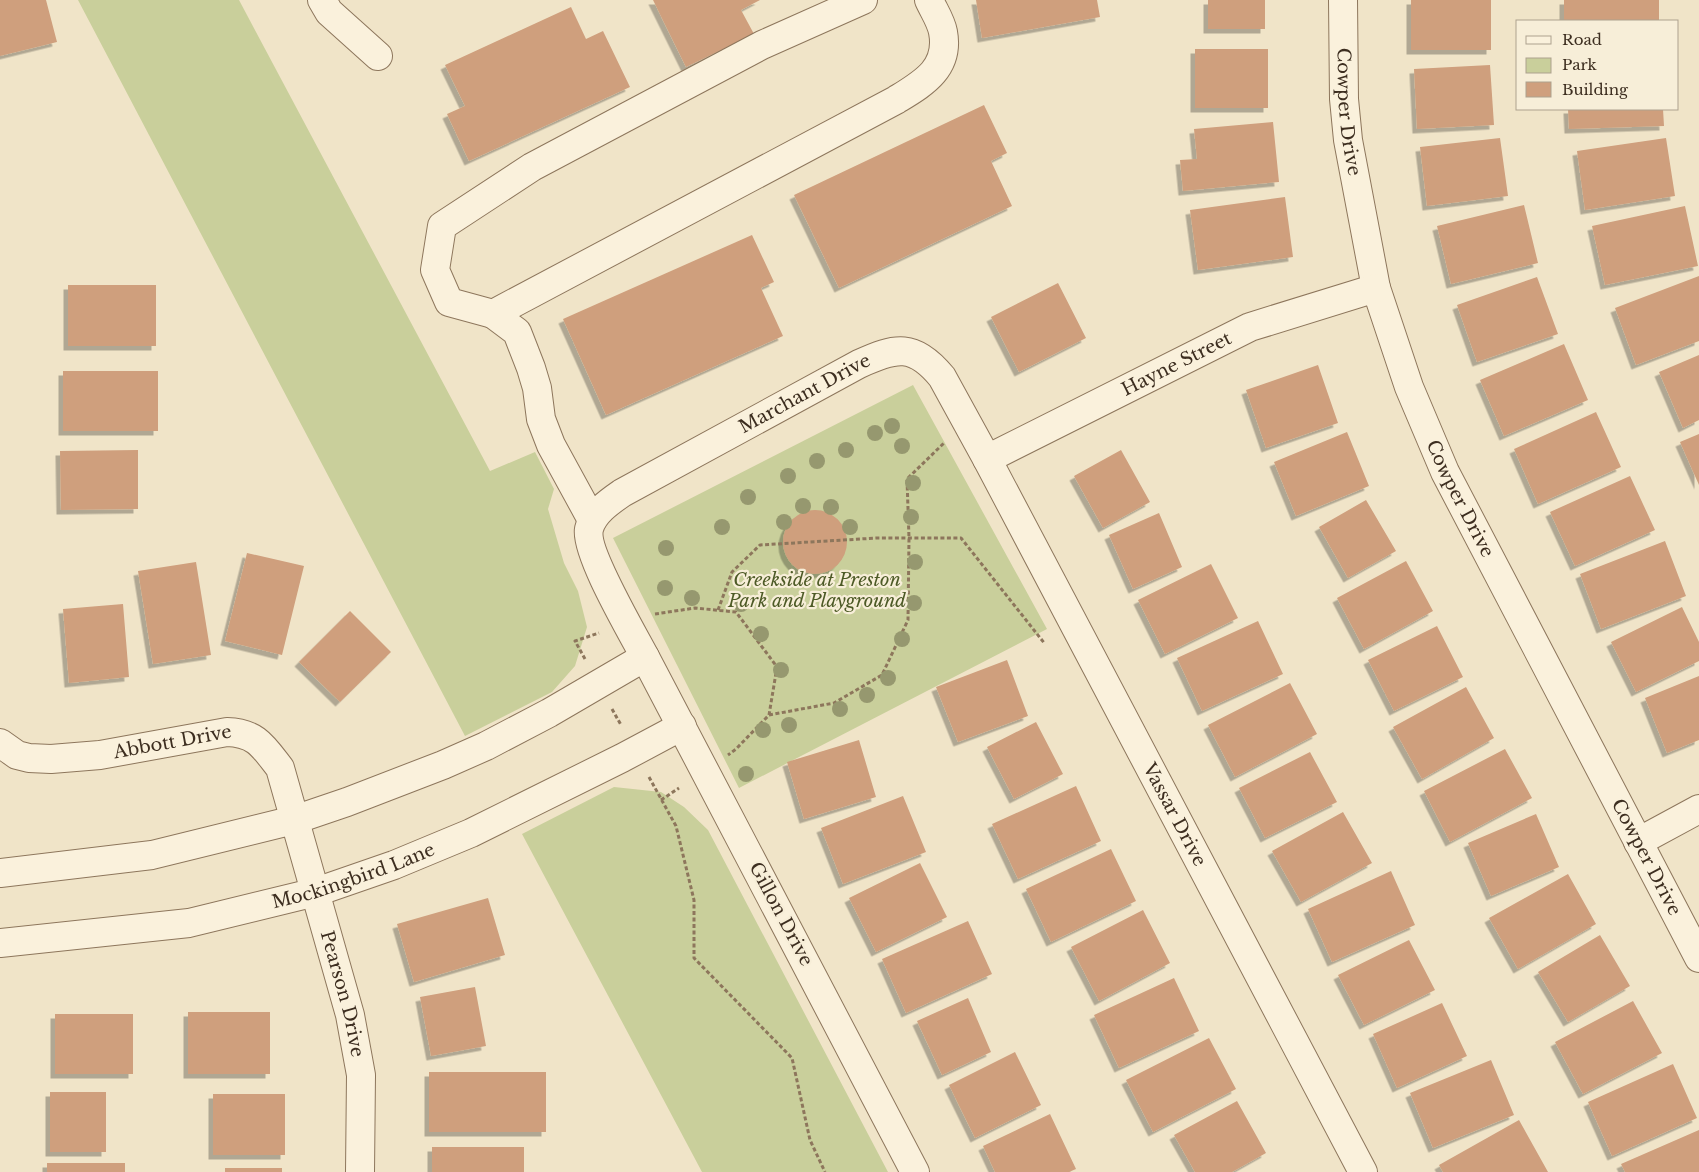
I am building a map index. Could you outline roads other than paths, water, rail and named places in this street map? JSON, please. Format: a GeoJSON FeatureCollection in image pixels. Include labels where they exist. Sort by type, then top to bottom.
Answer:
{"type":"FeatureCollection","features":[{"type":"Feature","properties":{"kind":"street"},"geometry":{"type":"LineString","coordinates":[[322,0],[329,12],[378,56]]}},
{"type":"Feature","properties":{"kind":"street"},"geometry":{"type":"LineString","coordinates":[[0,872],[152,856],[294,820],[443,765],[486,746],[645,657],[591,549],[589,530],[592,520],[551,445],[541,419],[537,388],[517,332],[493,314],[449,302],[435,270],[442,226],[532,167],[762,45],[863,0]]}},
{"type":"Feature","properties":{"kind":"street"},"geometry":{"type":"LineString","coordinates":[[493,314],[925,83],[938,67],[943,47],[943,33],[929,0]]}},
{"type":"Feature","properties":{"kind":"street","name":"Cowper Drive"},"geometry":{"type":"LineString","coordinates":[[1343,0],[1344,99],[1348,140],[1376,288],[1409,387],[1446,472],[1699,958]]}},
{"type":"Feature","properties":{"kind":"street","name":"Hayne Street"},"geometry":{"type":"LineString","coordinates":[[987,458],[1250,328],[1376,288]]}},
{"type":"Feature","properties":{"kind":"street","name":"Marchant Drive"},"geometry":{"type":"LineString","coordinates":[[592,520],[607,503],[622,493],[859,364],[882,353],[893,351],[901,351],[918,356],[935,369],[942,377],[987,458]]}},
{"type":"Feature","properties":{"kind":"street","name":"Vassar Drive"},"geometry":{"type":"LineString","coordinates":[[987,458],[1363,1172]]}},
{"type":"Feature","properties":{"kind":"street","name":"Gillon Drive"},"geometry":{"type":"LineString","coordinates":[[645,657],[915,1172]]}},
{"type":"Feature","properties":{"kind":"street","name":"Mockingbird Lane"},"geometry":{"type":"LineString","coordinates":[[0,942],[188,923],[316,892],[394,865],[471,833],[682,726]]}},
{"type":"Feature","properties":{"kind":"street","name":"Abbott Drive"},"geometry":{"type":"LineString","coordinates":[[0,743],[17,755],[29,758],[51,759],[100,755],[227,732],[238,732],[260,742],[280,768],[294,820]]}},
{"type":"Feature","properties":{"kind":"street"},"geometry":{"type":"LineString","coordinates":[[1638,842],[1699,809]]}},
{"type":"Feature","properties":{"kind":"street","name":"Pearson Drive"},"geometry":{"type":"LineString","coordinates":[[294,820],[350,1015],[361,1075],[360,1172]]}},
{"type":"Feature","properties":{"kind":"park label","name":"Creekside at Preston Park and Playground"},"geometry":{"type":"Point","coordinates":[817,590]}}]}
